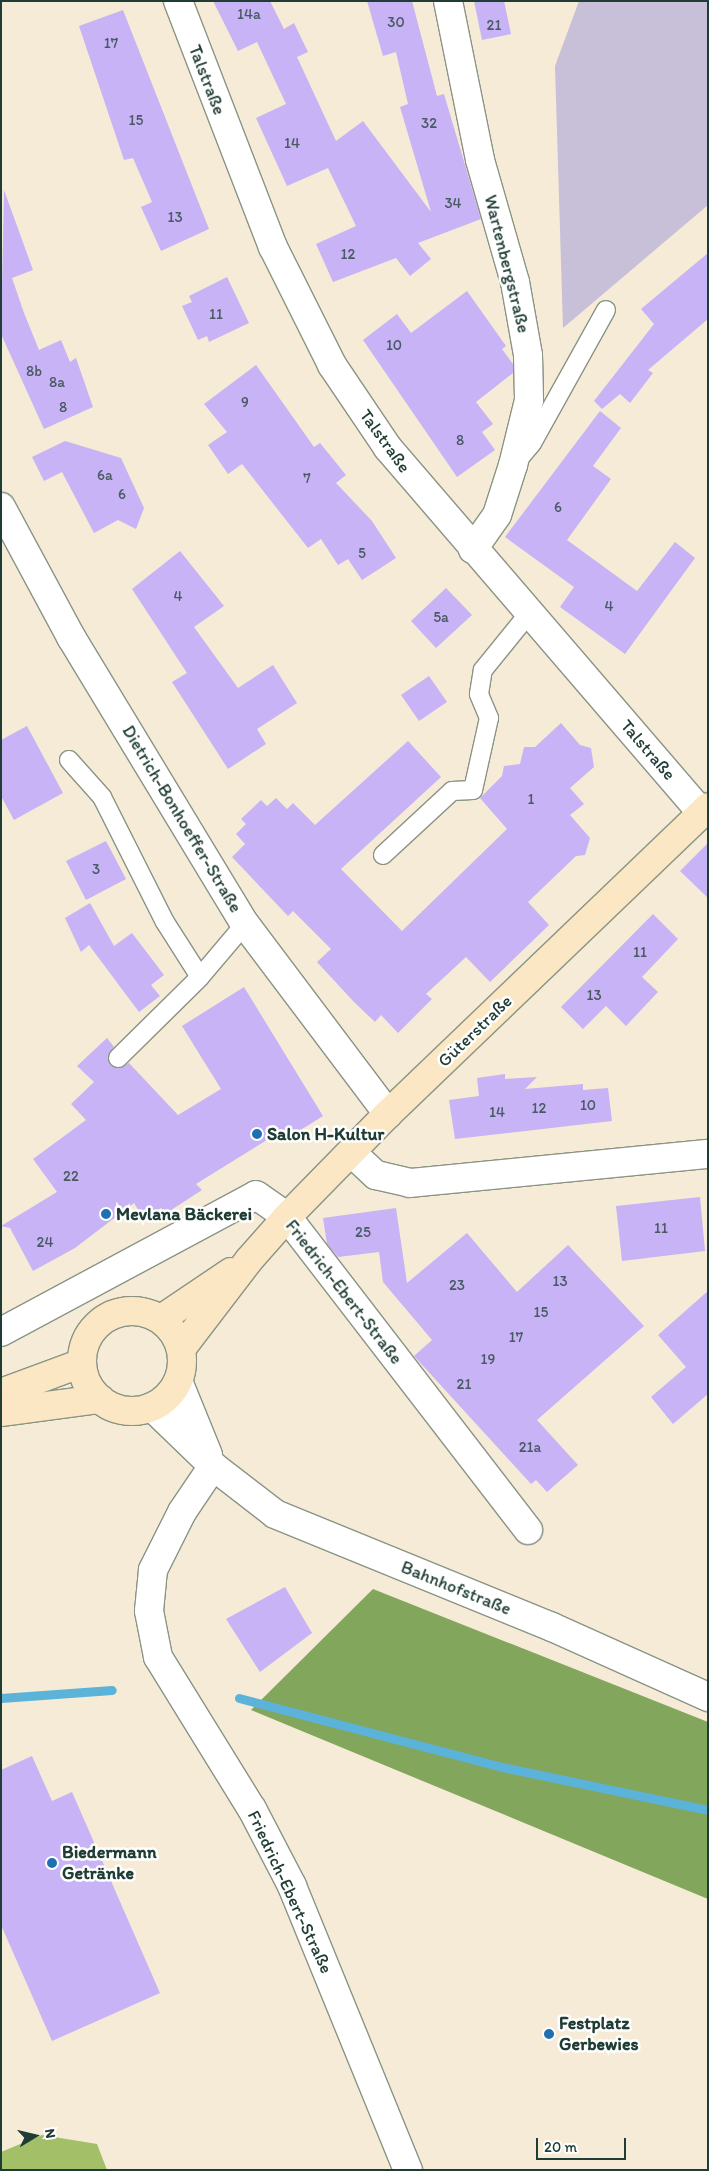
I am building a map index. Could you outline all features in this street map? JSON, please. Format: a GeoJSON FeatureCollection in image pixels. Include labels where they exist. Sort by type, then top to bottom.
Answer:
{"type":"FeatureCollection","features":[{"type":"Feature","properties":{"kind":"main road","name":"Güterstraße"},"geometry":{"type":"LineString","coordinates":[[181,1349],[249,1260],[351,1152],[388,1114],[705,810]]}},
{"type":"Feature","properties":{"kind":"main road","name":"Güterstraße"},"geometry":{"type":"LineString","coordinates":[[161,1319],[249,1260]]}},
{"type":"Feature","properties":{"kind":"main road"},"geometry":{"type":"LineString","coordinates":[[143,1311],[161,1319],[181,1349],[178,1381],[152,1407],[117,1409],[100,1399],[87,1384],[82,1363],[93,1329],[109,1316],[143,1311]]}},
{"type":"Feature","properties":{"kind":"main road"},"geometry":{"type":"LineString","coordinates":[[1,1393],[82,1363]]}},
{"type":"Feature","properties":{"kind":"main road"},"geometry":{"type":"LineString","coordinates":[[1,1412],[100,1399]]}},
{"type":"Feature","properties":{"kind":"street","name":"Talstraße"},"geometry":{"type":"LineString","coordinates":[[178,1],[273,247],[332,365],[388,448],[473,549],[705,810]]}},
{"type":"Feature","properties":{"kind":"street","name":"Wartenbergstraße"},"geometry":{"type":"LineString","coordinates":[[448,1],[480,160],[515,282],[528,355],[530,400],[513,465],[497,515],[473,549]]}},
{"type":"Feature","properties":{"kind":"street","name":"Dietrich-Bonhoeffer-Straße"},"geometry":{"type":"LineString","coordinates":[[1,507],[71,637],[245,924],[388,1114]]}},
{"type":"Feature","properties":{"kind":"street"},"geometry":{"type":"LineString","coordinates":[[351,1152],[376,1175],[410,1183],[708,1154]]}},
{"type":"Feature","properties":{"kind":"street","name":"Friedrich-Ebert-Straße"},"geometry":{"type":"LineString","coordinates":[[1,1332],[256,1196],[287,1218],[528,1530]]}},
{"type":"Feature","properties":{"kind":"street","name":"Bahnhofstraße"},"geometry":{"type":"LineString","coordinates":[[178,1381],[213,1466]]}},
{"type":"Feature","properties":{"kind":"street","name":"Bahnhofstraße"},"geometry":{"type":"LineString","coordinates":[[152,1407],[213,1466],[275,1514],[552,1627],[708,1697]]}},
{"type":"Feature","properties":{"kind":"street","name":"Friedrich-Ebert-Straße"},"geometry":{"type":"LineString","coordinates":[[213,1466],[182,1512],[153,1570],[149,1611],[158,1657],[252,1809],[292,1886],[408,2170]]}},
{"type":"Feature","properties":{"kind":"lane"},"geometry":{"type":"LineString","coordinates":[[513,465],[532,443],[606,310]]}},
{"type":"Feature","properties":{"kind":"lane"},"geometry":{"type":"LineString","coordinates":[[383,856],[452,791],[473,790],[489,718],[478,694],[483,670],[530,612]]}},
{"type":"Feature","properties":{"kind":"lane"},"geometry":{"type":"LineString","coordinates":[[69,760],[102,797],[165,922],[200,977]]}},
{"type":"Feature","properties":{"kind":"lane"},"geometry":{"type":"LineString","coordinates":[[118,1058],[200,977],[245,924]]}},
{"type":"Feature","properties":{"kind":"shaded area"},"geometry":{"type":"Polygon","coordinates":[[[579,1],[708,1],[708,205],[563,328],[555,66],[579,1]]]}},
{"type":"Feature","properties":{"kind":"green space"},"geometry":{"type":"Polygon","coordinates":[[[373,1589],[708,1722],[708,1899],[251,1710],[373,1589]]]}},
{"type":"Feature","properties":{"kind":"green space"},"geometry":{"type":"Polygon","coordinates":[[[42,2135],[97,2144],[107,2170],[1,2170],[1,2152],[42,2135]]]}},
{"type":"Feature","properties":{"kind":"building"},"geometry":{"type":"Polygon","coordinates":[[[213,1],[270,1],[284,29],[294,23],[308,52],[297,57],[336,141],[363,121],[431,212],[400,107],[408,104],[396,52],[383,56],[367,1],[412,1],[437,96],[444,94],[481,219],[418,243],[431,259],[410,276],[396,258],[333,282],[316,244],[356,226],[328,168],[287,186],[256,118],[286,104],[257,42],[238,51],[213,1]]]}},
{"type":"Feature","properties":{"kind":"building"},"geometry":{"type":"Polygon","coordinates":[[[474,1],[504,1],[511,34],[482,40],[474,1]]]}},
{"type":"Feature","properties":{"kind":"building"},"geometry":{"type":"Polygon","coordinates":[[[123,10],[209,229],[161,251],[141,207],[152,202],[133,158],[124,160],[79,26],[123,10]]]}},
{"type":"Feature","properties":{"kind":"building"},"geometry":{"type":"Polygon","coordinates":[[[4,190],[33,270],[12,278],[39,350],[61,340],[70,362],[76,358],[93,407],[44,429],[1,334],[4,190]]]}},
{"type":"Feature","properties":{"kind":"building"},"geometry":{"type":"Polygon","coordinates":[[[708,253],[708,319],[648,370],[653,373],[630,403],[620,394],[602,409],[594,401],[654,324],[641,309],[708,253]]]}},
{"type":"Feature","properties":{"kind":"building"},"geometry":{"type":"Polygon","coordinates":[[[227,277],[249,323],[209,342],[207,336],[198,340],[182,306],[192,302],[189,296],[227,277]]]}},
{"type":"Feature","properties":{"kind":"building"},"geometry":{"type":"Polygon","coordinates":[[[467,291],[506,346],[502,349],[513,364],[513,373],[476,402],[493,424],[482,432],[495,450],[457,477],[363,340],[397,314],[411,333],[467,291]]]}},
{"type":"Feature","properties":{"kind":"building"},"geometry":{"type":"Polygon","coordinates":[[[256,365],[314,447],[320,443],[346,475],[336,483],[372,521],[396,558],[362,580],[348,559],[338,565],[321,539],[308,548],[242,464],[228,474],[208,445],[227,432],[204,404],[256,365]]]}},
{"type":"Feature","properties":{"kind":"building"},"geometry":{"type":"Polygon","coordinates":[[[600,411],[621,428],[593,466],[611,479],[567,540],[637,591],[675,542],[695,558],[625,654],[560,607],[574,587],[505,537],[600,411]]]}},
{"type":"Feature","properties":{"kind":"building"},"geometry":{"type":"Polygon","coordinates":[[[65,441],[121,458],[144,508],[136,529],[118,520],[94,533],[62,472],[44,481],[32,457],[65,441]]]}},
{"type":"Feature","properties":{"kind":"building"},"geometry":{"type":"Polygon","coordinates":[[[180,551],[224,606],[194,627],[238,688],[273,665],[297,703],[257,729],[266,744],[228,769],[172,682],[187,673],[132,589],[180,551]]]}},
{"type":"Feature","properties":{"kind":"building"},"geometry":{"type":"Polygon","coordinates":[[[446,588],[472,615],[436,648],[411,621],[446,588]]]}},
{"type":"Feature","properties":{"kind":"building"},"geometry":{"type":"Polygon","coordinates":[[[429,676],[447,702],[419,721],[401,695],[429,676]]]}},
{"type":"Feature","properties":{"kind":"building"},"geometry":{"type":"Polygon","coordinates":[[[561,723],[580,745],[591,748],[594,767],[570,788],[584,804],[570,815],[590,838],[585,855],[576,856],[528,902],[549,925],[490,982],[466,957],[426,994],[432,999],[398,1033],[381,1015],[375,1022],[354,1002],[317,962],[331,949],[293,911],[288,916],[232,857],[245,844],[236,834],[246,824],[241,819],[261,800],[267,806],[276,798],[287,809],[293,803],[315,825],[408,741],[441,777],[341,869],[402,931],[507,829],[480,798],[502,776],[504,766],[520,764],[524,747],[535,747],[561,723]]]}},
{"type":"Feature","properties":{"kind":"building"},"geometry":{"type":"Polygon","coordinates":[[[27,726],[63,793],[14,820],[1,796],[1,740],[27,726]]]}},
{"type":"Feature","properties":{"kind":"building"},"geometry":{"type":"Polygon","coordinates":[[[106,841],[126,879],[86,900],[66,861],[106,841]]]}},
{"type":"Feature","properties":{"kind":"building"},"geometry":{"type":"Polygon","coordinates":[[[708,843],[708,898],[680,871],[708,843]]]}},
{"type":"Feature","properties":{"kind":"building"},"geometry":{"type":"Polygon","coordinates":[[[90,903],[114,946],[132,933],[164,975],[151,985],[160,996],[139,1012],[89,945],[81,952],[65,918],[90,903]]]}},
{"type":"Feature","properties":{"kind":"building"},"geometry":{"type":"Polygon","coordinates":[[[653,914],[678,939],[642,977],[658,992],[626,1026],[606,1006],[583,1029],[561,1007],[653,914]]]}},
{"type":"Feature","properties":{"kind":"building"},"geometry":{"type":"Polygon","coordinates":[[[244,987],[323,1116],[283,1141],[278,1133],[196,1184],[202,1190],[165,1214],[161,1208],[144,1219],[134,1203],[75,1248],[33,1271],[10,1228],[1,1226],[57,1192],[33,1159],[86,1120],[71,1104],[94,1082],[77,1066],[107,1038],[114,1047],[108,1056],[110,1065],[120,1068],[129,1063],[178,1115],[221,1089],[182,1026],[244,987]]]}},
{"type":"Feature","properties":{"kind":"building"},"geometry":{"type":"Polygon","coordinates":[[[505,1074],[505,1079],[537,1077],[525,1089],[583,1084],[583,1090],[608,1088],[612,1121],[455,1139],[449,1100],[479,1096],[477,1078],[505,1074]]]}},
{"type":"Feature","properties":{"kind":"building"},"geometry":{"type":"Polygon","coordinates":[[[700,1197],[705,1251],[622,1261],[616,1206],[700,1197]]]}},
{"type":"Feature","properties":{"kind":"building"},"geometry":{"type":"Polygon","coordinates":[[[396,1208],[407,1283],[467,1233],[517,1292],[568,1245],[644,1326],[537,1420],[578,1465],[547,1492],[536,1480],[531,1484],[414,1356],[432,1340],[383,1282],[379,1252],[338,1257],[327,1244],[323,1218],[396,1208]]]}},
{"type":"Feature","properties":{"kind":"building"},"geometry":{"type":"Polygon","coordinates":[[[708,1291],[708,1394],[673,1424],[651,1397],[686,1367],[658,1335],[708,1291]]]}},
{"type":"Feature","properties":{"kind":"building"},"geometry":{"type":"Polygon","coordinates":[[[285,1587],[312,1633],[260,1672],[226,1619],[285,1587]]]}},
{"type":"Feature","properties":{"kind":"building","name":"Biedermann Getränke"},"geometry":{"type":"Polygon","coordinates":[[[32,1756],[52,1801],[72,1792],[160,1993],[52,2041],[1,1925],[1,1770],[32,1756]]]}},
{"type":"Feature","properties":{"kind":"waterway"},"geometry":{"type":"LineString","coordinates":[[1,1698],[112,1690]]}},
{"type":"Feature","properties":{"kind":"waterway"},"geometry":{"type":"LineString","coordinates":[[239,1698],[502,1767],[708,1810]]}},
{"type":"Feature","properties":{"kind":"place","name":"Salon H-Kultur"},"geometry":{"type":"Point","coordinates":[257,1134]}},
{"type":"Feature","properties":{"kind":"place","name":"Mevlana Bäckerei"},"geometry":{"type":"Point","coordinates":[106,1214]}},
{"type":"Feature","properties":{"kind":"place","name":"Biedermann Getränke"},"geometry":{"type":"Point","coordinates":[52,1863]}},
{"type":"Feature","properties":{"kind":"place","name":"Festplatz Gerbewies"},"geometry":{"type":"Point","coordinates":[549,2034]}}]}
